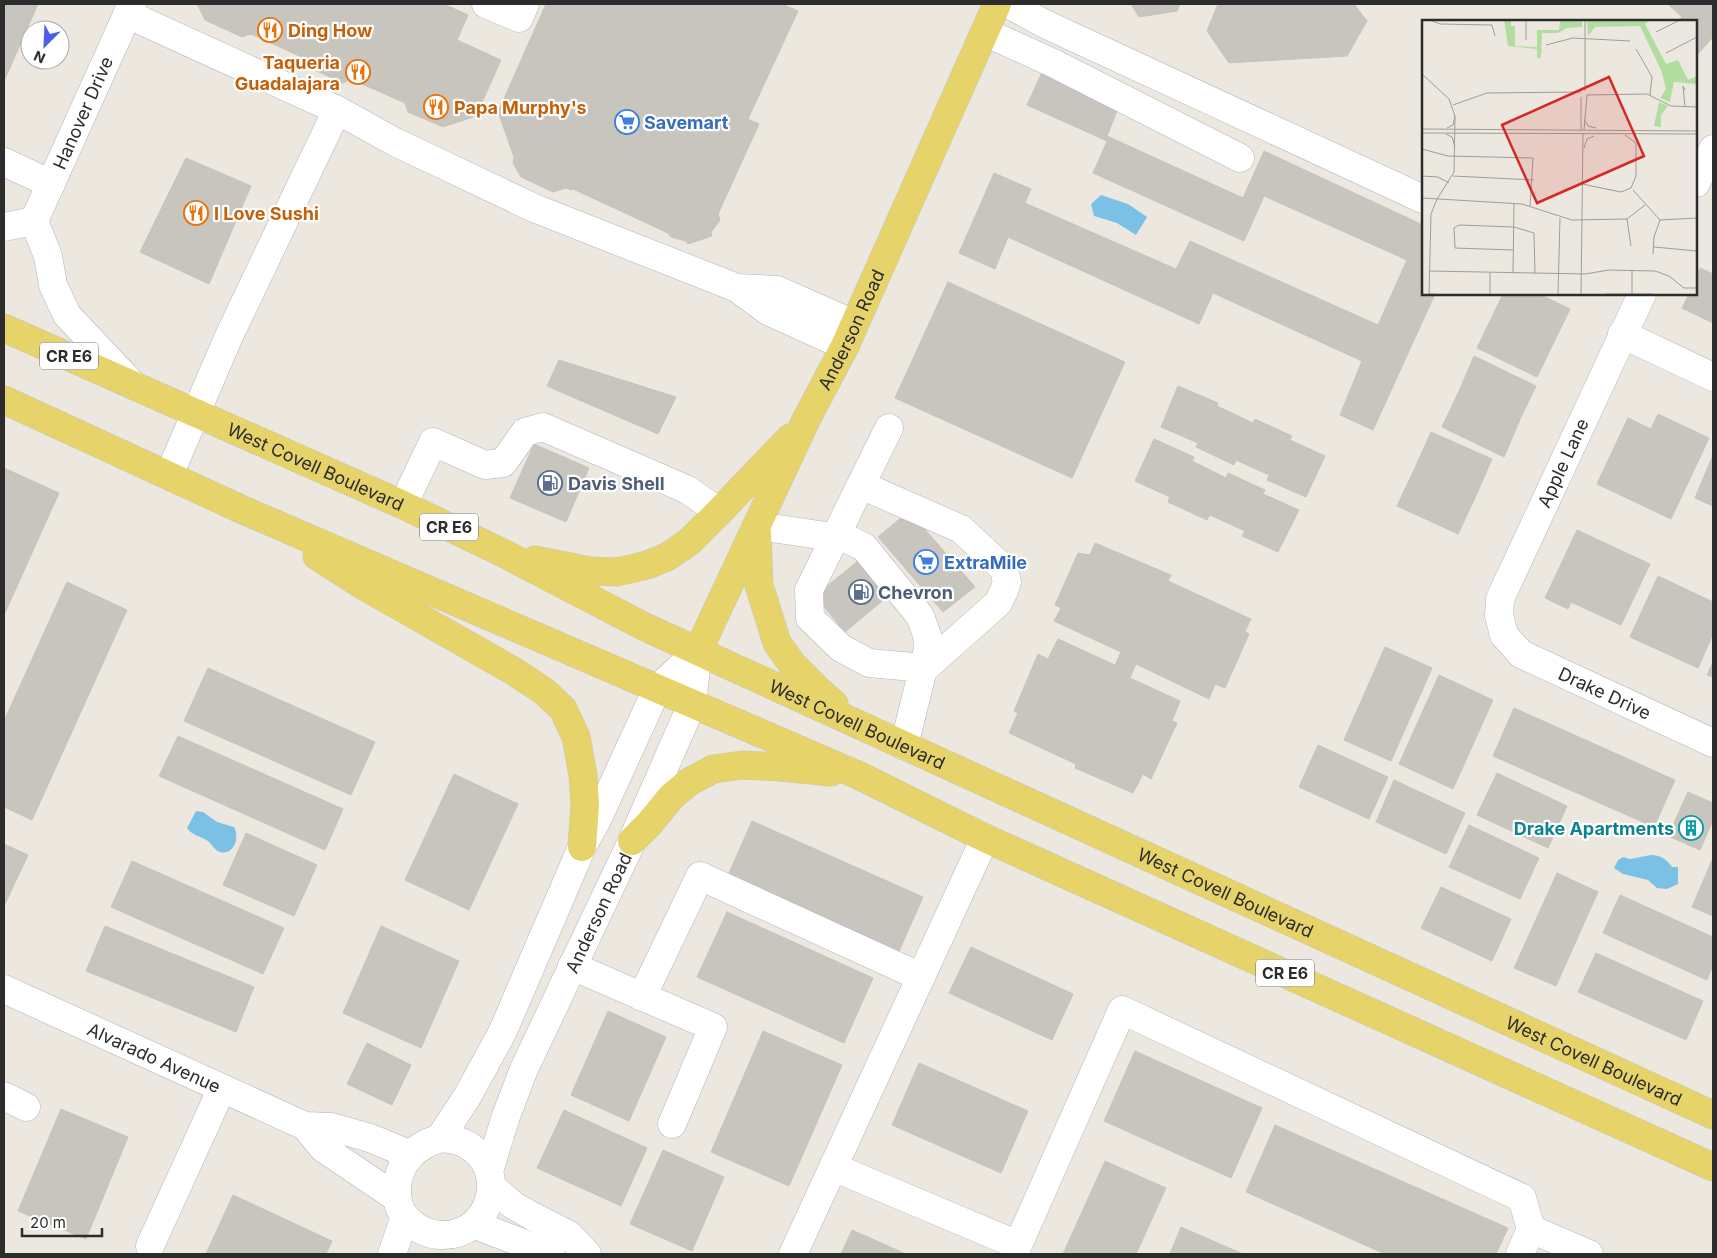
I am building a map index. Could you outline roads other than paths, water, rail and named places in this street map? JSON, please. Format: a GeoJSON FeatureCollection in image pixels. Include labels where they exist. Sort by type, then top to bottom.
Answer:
{"type":"FeatureCollection","features":[{"type":"Feature","properties":{"kind":"main road","name":"Anderson Road"},"geometry":{"type":"LineString","coordinates":[[698,651],[806,420],[850,335],[997,4]]}},
{"type":"Feature","properties":{"kind":"main road","name":"West Covell Boulevard"},"geometry":{"type":"LineString","coordinates":[[4,328],[403,505],[501,552],[645,627],[1713,1115]]}},
{"type":"Feature","properties":{"kind":"main road","name":"CR E6"},"geometry":{"type":"LineString","coordinates":[[4,400],[244,510],[860,776],[985,838],[1713,1167]]}},
{"type":"Feature","properties":{"kind":"main road"},"geometry":{"type":"LineString","coordinates":[[501,552],[590,571],[617,572],[647,566],[667,557],[689,542],[806,420]]}},
{"type":"Feature","properties":{"kind":"main road"},"geometry":{"type":"LineString","coordinates":[[244,510],[364,586],[515,672],[545,692],[562,710],[576,737],[583,775],[585,804],[582,847]]}},
{"type":"Feature","properties":{"kind":"main road"},"geometry":{"type":"LineString","coordinates":[[757,526],[759,585],[777,643],[792,664],[818,690],[862,726]]}},
{"type":"Feature","properties":{"kind":"main road"},"geometry":{"type":"LineString","coordinates":[[632,841],[672,796],[689,782],[713,769],[752,765],[860,776]]}},
{"type":"Feature","properties":{"kind":"street"},"geometry":{"type":"LineString","coordinates":[[486,4],[518,18],[525,4]]}},
{"type":"Feature","properties":{"kind":"street"},"geometry":{"type":"LineString","coordinates":[[1008,4],[1045,24],[1422,199]]}},
{"type":"Feature","properties":{"kind":"street"},"geometry":{"type":"LineString","coordinates":[[129,9],[337,110],[394,142],[534,208],[737,288],[768,311],[850,335]]}},
{"type":"Feature","properties":{"kind":"street","name":"Hanover Drive"},"geometry":{"type":"LineString","coordinates":[[34,222],[129,9]]}},
{"type":"Feature","properties":{"kind":"street"},"geometry":{"type":"LineString","coordinates":[[984,32],[1053,63],[1240,158]]}},
{"type":"Feature","properties":{"kind":"street"},"geometry":{"type":"LineString","coordinates":[[169,475],[229,336],[337,110]]}},
{"type":"Feature","properties":{"kind":"street"},"geometry":{"type":"LineString","coordinates":[[1697,182],[1713,149]]}},
{"type":"Feature","properties":{"kind":"street"},"geometry":{"type":"LineString","coordinates":[[4,162],[51,184]]}},
{"type":"Feature","properties":{"kind":"street"},"geometry":{"type":"LineString","coordinates":[[4,226],[34,222],[48,256],[53,285],[67,315],[134,385]]}},
{"type":"Feature","properties":{"kind":"street"},"geometry":{"type":"LineString","coordinates":[[737,288],[777,290],[850,335]]}},
{"type":"Feature","properties":{"kind":"street","name":"Apple Lane"},"geometry":{"type":"LineString","coordinates":[[1504,635],[1499,615],[1500,599],[1642,295]]}},
{"type":"Feature","properties":{"kind":"street"},"geometry":{"type":"LineString","coordinates":[[1622,334],[1713,377]]}},
{"type":"Feature","properties":{"kind":"street"},"geometry":{"type":"LineString","coordinates":[[403,505],[433,442],[485,466],[504,464],[525,432],[543,427],[688,490],[719,512]]}},
{"type":"Feature","properties":{"kind":"street"},"geometry":{"type":"LineString","coordinates":[[861,485],[961,530],[1004,568],[1007,582],[998,603],[924,668],[869,663],[841,648],[810,618],[810,590],[836,538],[861,485],[889,428]]}},
{"type":"Feature","properties":{"kind":"street"},"geometry":{"type":"LineString","coordinates":[[757,526],[847,539],[864,548],[920,616],[927,635],[928,649],[904,746]]}},
{"type":"Feature","properties":{"kind":"street","name":"Drake Drive"},"geometry":{"type":"LineString","coordinates":[[1504,635],[1521,654],[1713,743]]}},
{"type":"Feature","properties":{"kind":"street","name":"Anderson Road"},"geometry":{"type":"LineString","coordinates":[[440,1138],[467,1097],[503,1032],[582,847],[597,820],[657,689],[698,651]]}},
{"type":"Feature","properties":{"kind":"street","name":"Anderson Road"},"geometry":{"type":"LineString","coordinates":[[490,1179],[501,1131],[524,1069],[632,841],[692,704],[698,651]]}},
{"type":"Feature","properties":{"kind":"street"},"geometry":{"type":"LineString","coordinates":[[794,1254],[985,838]]}},
{"type":"Feature","properties":{"kind":"street"},"geometry":{"type":"LineString","coordinates":[[642,997],[700,876],[921,977]]}},
{"type":"Feature","properties":{"kind":"street"},"geometry":{"type":"LineString","coordinates":[[572,966],[713,1027],[672,1124]]}},
{"type":"Feature","properties":{"kind":"street","name":"Alvarado Avenue"},"geometry":{"type":"LineString","coordinates":[[4,989],[305,1126],[332,1127],[370,1138],[411,1155]]}},
{"type":"Feature","properties":{"kind":"street"},"geometry":{"type":"LineString","coordinates":[[833,1167],[1018,1245],[1122,1010],[1522,1198],[1531,1229],[1520,1254]]}},
{"type":"Feature","properties":{"kind":"street"},"geometry":{"type":"LineString","coordinates":[[150,1246],[222,1088]]}},
{"type":"Feature","properties":{"kind":"street","name":"Alvarado Avenue"},"geometry":{"type":"LineString","coordinates":[[305,1126],[323,1148],[401,1207]]}},
{"type":"Feature","properties":{"kind":"street"},"geometry":{"type":"LineString","coordinates":[[392,1254],[401,1207],[398,1182],[402,1167],[411,1155],[423,1145],[440,1138],[456,1140],[470,1147],[482,1158],[490,1179],[513,1205],[568,1235],[588,1254]]}},
{"type":"Feature","properties":{"kind":"street"},"geometry":{"type":"LineString","coordinates":[[401,1207],[414,1226],[428,1233],[442,1245],[475,1225],[482,1216],[490,1202],[490,1179]]}},
{"type":"Feature","properties":{"kind":"street"},"geometry":{"type":"LineString","coordinates":[[475,1225],[551,1254]]}},
{"type":"Feature","properties":{"kind":"street"},"geometry":{"type":"LineString","coordinates":[[1531,1229],[1589,1254]]}},
{"type":"Feature","properties":{"kind":"water"},"geometry":{"type":"Polygon","coordinates":[[[1101,195],[1128,204],[1147,217],[1136,235],[1117,223],[1094,216],[1091,204],[1101,195]]]}},
{"type":"Feature","properties":{"kind":"water"},"geometry":{"type":"Polygon","coordinates":[[[196,811],[203,812],[217,822],[234,827],[236,840],[229,851],[220,852],[216,850],[208,841],[189,831],[187,828],[196,811]]]}},
{"type":"Feature","properties":{"kind":"water"},"geometry":{"type":"Polygon","coordinates":[[[1651,855],[1663,858],[1672,867],[1678,867],[1678,884],[1667,889],[1657,888],[1648,880],[1623,874],[1614,868],[1618,860],[1623,857],[1630,859],[1651,855]]]}},
{"type":"Feature","properties":{"kind":"place","name":"Ding How"},"geometry":{"type":"Point","coordinates":[270,30]}},
{"type":"Feature","properties":{"kind":"place","name":"Taqueria Guadalajara"},"geometry":{"type":"Point","coordinates":[358,72]}},
{"type":"Feature","properties":{"kind":"place","name":"Papa Murphy's"},"geometry":{"type":"Point","coordinates":[436,107]}},
{"type":"Feature","properties":{"kind":"place","name":"Savemart"},"geometry":{"type":"Point","coordinates":[627,122]}},
{"type":"Feature","properties":{"kind":"place","name":"I Love Sushi"},"geometry":{"type":"Point","coordinates":[196,213]}},
{"type":"Feature","properties":{"kind":"place","name":"Davis Shell"},"geometry":{"type":"Point","coordinates":[550,483]}},
{"type":"Feature","properties":{"kind":"place","name":"ExtraMile"},"geometry":{"type":"Point","coordinates":[926,562]}},
{"type":"Feature","properties":{"kind":"place","name":"Chevron"},"geometry":{"type":"Point","coordinates":[861,592]}},
{"type":"Feature","properties":{"kind":"place","name":"Drake Apartments"},"geometry":{"type":"Point","coordinates":[1691,828]}}]}
